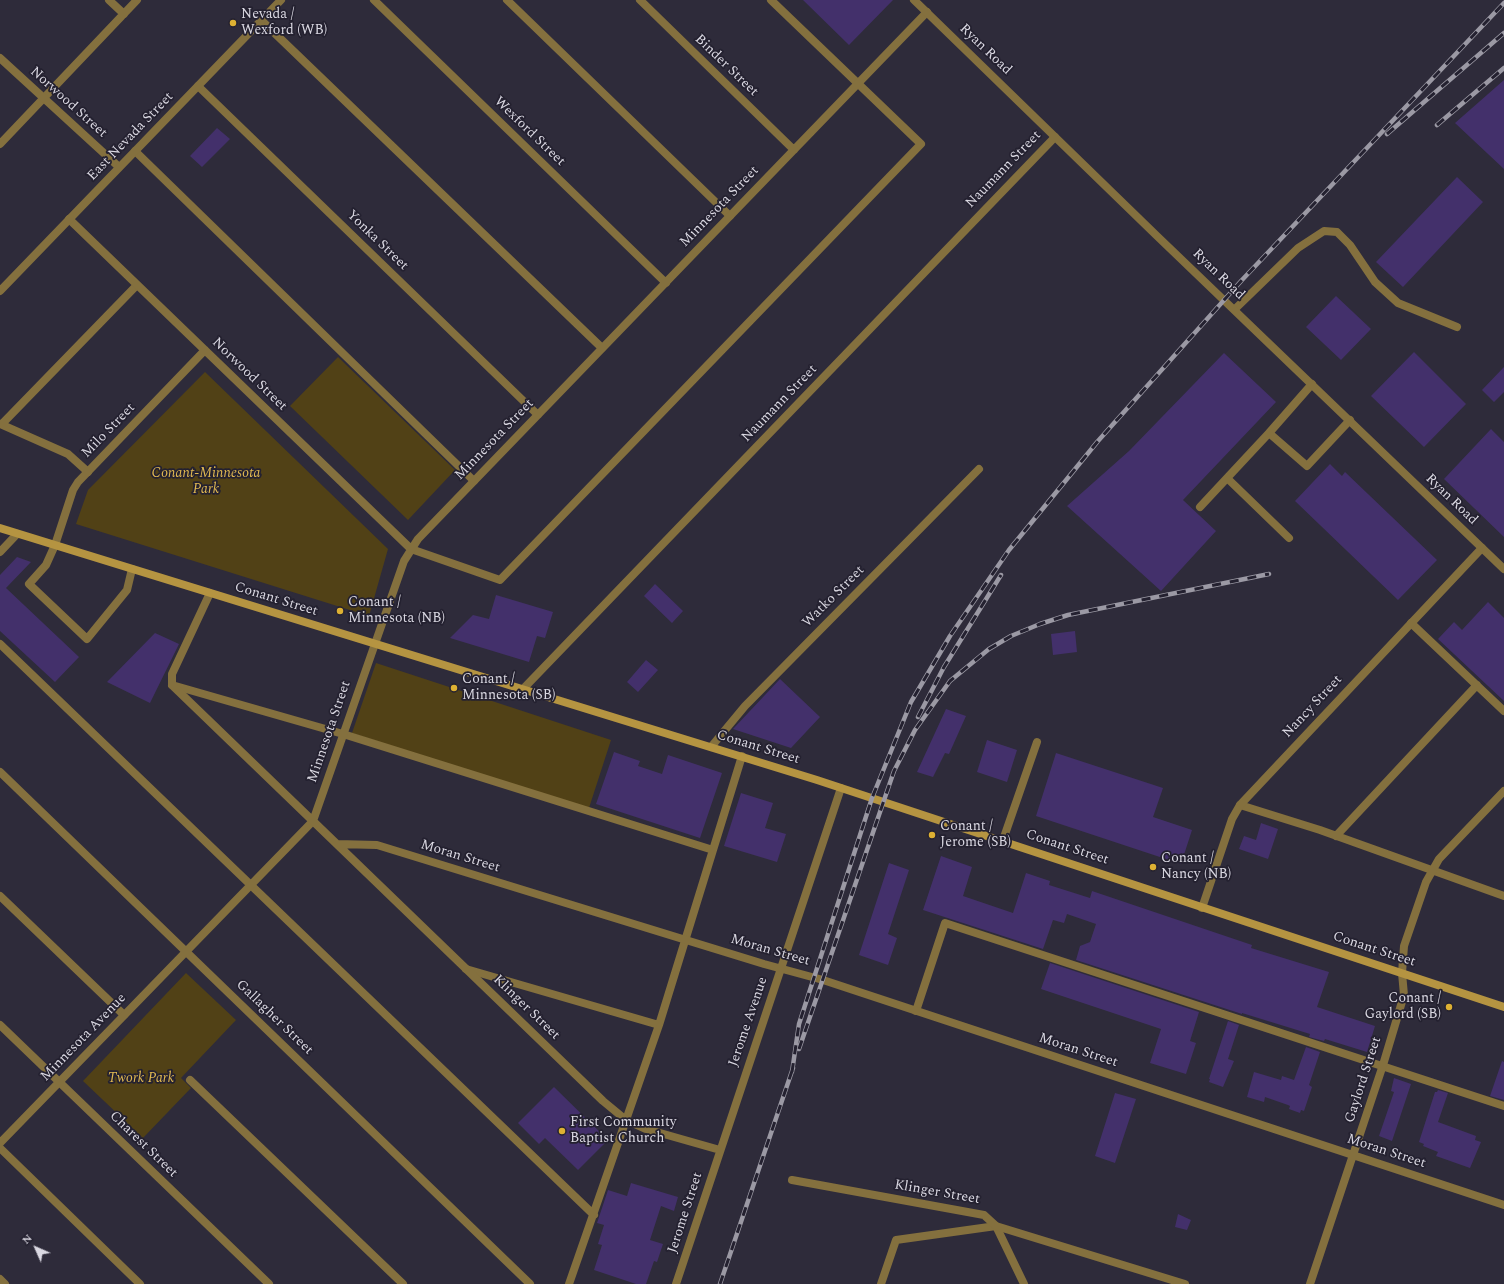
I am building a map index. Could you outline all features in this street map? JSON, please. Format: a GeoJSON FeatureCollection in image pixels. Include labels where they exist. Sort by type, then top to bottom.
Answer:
{"type":"FeatureCollection","features":[{"type":"Feature","properties":{"kind":"main road","name":"Conant Street"},"geometry":{"type":"LineString","coordinates":[[0,528],[742,756],[1003,840],[1202,908],[1504,1007]]}},
{"type":"Feature","properties":{"kind":"street"},"geometry":{"type":"LineString","coordinates":[[109,0],[124,14]]}},
{"type":"Feature","properties":{"kind":"street"},"geometry":{"type":"LineString","coordinates":[[0,144],[137,0]]}},
{"type":"Feature","properties":{"kind":"street","name":"Wexford Street"},"geometry":{"type":"LineString","coordinates":[[374,0],[666,283]]}},
{"type":"Feature","properties":{"kind":"street"},"geometry":{"type":"LineString","coordinates":[[507,0],[730,216]]}},
{"type":"Feature","properties":{"kind":"street","name":"Binder Street"},"geometry":{"type":"LineString","coordinates":[[640,0],[794,150]]}},
{"type":"Feature","properties":{"kind":"street"},"geometry":{"type":"LineString","coordinates":[[411,549],[500,580],[921,144],[771,0]]}},
{"type":"Feature","properties":{"kind":"street","name":"Ryan Road"},"geometry":{"type":"LineString","coordinates":[[914,0],[1504,569]]}},
{"type":"Feature","properties":{"kind":"street","name":"East Nevada Street"},"geometry":{"type":"LineString","coordinates":[[0,291],[279,1]]}},
{"type":"Feature","properties":{"kind":"street","name":"Minnesota Street"},"geometry":{"type":"LineString","coordinates":[[187,952],[313,821],[404,561],[418,538],[927,12]]}},
{"type":"Feature","properties":{"kind":"street"},"geometry":{"type":"LineString","coordinates":[[261,20],[602,348]]}},
{"type":"Feature","properties":{"kind":"street","name":"Norwood Street"},"geometry":{"type":"LineString","coordinates":[[0,58],[119,167]]}},
{"type":"Feature","properties":{"kind":"street","name":"Yonka Street"},"geometry":{"type":"LineString","coordinates":[[198,86],[538,415]]}},
{"type":"Feature","properties":{"kind":"street","name":"Naumann Street"},"geometry":{"type":"LineString","coordinates":[[523,689],[1055,136]]}},
{"type":"Feature","properties":{"kind":"street"},"geometry":{"type":"LineString","coordinates":[[135,151],[474,481]]}},
{"type":"Feature","properties":{"kind":"street","name":"Norwood Street"},"geometry":{"type":"LineString","coordinates":[[69,219],[411,549]]}},
{"type":"Feature","properties":{"kind":"street"},"geometry":{"type":"LineString","coordinates":[[1235,309],[1298,248],[1324,231],[1337,232],[1350,245],[1375,282],[1398,303],[1457,327]]}},
{"type":"Feature","properties":{"kind":"street"},"geometry":{"type":"LineString","coordinates":[[88,472],[68,454],[1,424],[138,285]]}},
{"type":"Feature","properties":{"kind":"street","name":"Milo Street"},"geometry":{"type":"LineString","coordinates":[[132,569],[127,590],[87,639],[29,584],[46,565],[55,545],[73,490],[88,472],[205,350]]}},
{"type":"Feature","properties":{"kind":"street"},"geometry":{"type":"LineString","coordinates":[[1200,507],[1312,384]]}},
{"type":"Feature","properties":{"kind":"street"},"geometry":{"type":"LineString","coordinates":[[1269,433],[1306,466],[1350,420]]}},
{"type":"Feature","properties":{"kind":"street","name":"Watko Street"},"geometry":{"type":"LineString","coordinates":[[711,747],[745,706],[979,469]]}},
{"type":"Feature","properties":{"kind":"street"},"geometry":{"type":"LineString","coordinates":[[1227,478],[1289,538]]}},
{"type":"Feature","properties":{"kind":"street"},"geometry":{"type":"LineString","coordinates":[[0,552],[17,534]]}},
{"type":"Feature","properties":{"kind":"street","name":"Nancy Street"},"geometry":{"type":"LineString","coordinates":[[1202,908],[1232,820],[1239,806],[1482,548]]}},
{"type":"Feature","properties":{"kind":"street"},"geometry":{"type":"LineString","coordinates":[[210,593],[172,674],[172,685],[337,844]]}},
{"type":"Feature","properties":{"kind":"street"},"geometry":{"type":"LineString","coordinates":[[1411,623],[1504,711]]}},
{"type":"Feature","properties":{"kind":"street"},"geometry":{"type":"LineString","coordinates":[[0,644],[594,1215]]}},
{"type":"Feature","properties":{"kind":"street"},"geometry":{"type":"LineString","coordinates":[[172,685],[343,734],[713,850]]}},
{"type":"Feature","properties":{"kind":"street"},"geometry":{"type":"LineString","coordinates":[[1336,836],[1477,685]]}},
{"type":"Feature","properties":{"kind":"street"},"geometry":{"type":"LineString","coordinates":[[1003,840],[1037,742]]}},
{"type":"Feature","properties":{"kind":"street"},"geometry":{"type":"LineString","coordinates":[[569,1284],[659,1025],[742,756]]}},
{"type":"Feature","properties":{"kind":"street","name":"Gallagher Street"},"geometry":{"type":"LineString","coordinates":[[0,772],[530,1284]]}},
{"type":"Feature","properties":{"kind":"street","name":"Jerome Avenue"},"geometry":{"type":"LineString","coordinates":[[720,1150],[841,788]]}},
{"type":"Feature","properties":{"kind":"street","name":"Gaylord Street"},"geometry":{"type":"LineString","coordinates":[[1310,1284],[1383,1066],[1404,995],[1402,973],[1404,946],[1431,871],[1439,859],[1504,791]]}},
{"type":"Feature","properties":{"kind":"street"},"geometry":{"type":"LineString","coordinates":[[1239,806],[1336,836],[1504,896]]}},
{"type":"Feature","properties":{"kind":"street","name":"Moran Street"},"geometry":{"type":"LineString","coordinates":[[337,844],[377,845],[781,968],[1504,1205]]}},
{"type":"Feature","properties":{"kind":"street","name":"Klinger Street"},"geometry":{"type":"LineString","coordinates":[[337,844],[603,1101],[626,1120],[646,1129],[720,1150]]}},
{"type":"Feature","properties":{"kind":"street"},"geometry":{"type":"LineString","coordinates":[[0,896],[124,1015]]}},
{"type":"Feature","properties":{"kind":"street"},"geometry":{"type":"LineString","coordinates":[[916,1011],[945,923],[1504,1106]]}},
{"type":"Feature","properties":{"kind":"street","name":"Minnesota Avenue"},"geometry":{"type":"LineString","coordinates":[[0,1143],[187,952]]}},
{"type":"Feature","properties":{"kind":"street"},"geometry":{"type":"LineString","coordinates":[[466,969],[659,1025]]}},
{"type":"Feature","properties":{"kind":"street","name":"Charest Street"},"geometry":{"type":"LineString","coordinates":[[0,1025],[269,1284]]}},
{"type":"Feature","properties":{"kind":"street"},"geometry":{"type":"LineString","coordinates":[[190,1080],[404,1284]]}},
{"type":"Feature","properties":{"kind":"street"},"geometry":{"type":"LineString","coordinates":[[0,1148],[140,1284]]}},
{"type":"Feature","properties":{"kind":"street","name":"Jerome Street"},"geometry":{"type":"LineString","coordinates":[[676,1284],[720,1150]]}},
{"type":"Feature","properties":{"kind":"street","name":"Klinger Street"},"geometry":{"type":"LineString","coordinates":[[792,1180],[984,1215],[996,1226],[1185,1284]]}},
{"type":"Feature","properties":{"kind":"street"},"geometry":{"type":"LineString","coordinates":[[881,1284],[896,1240],[996,1226],[1024,1284]]}},
{"type":"Feature","properties":{"kind":"street"},"geometry":{"type":"LineString","coordinates":[[0,1279],[5,1284]]}},
{"type":"Feature","properties":{"kind":"green space"},"geometry":{"type":"Polygon","coordinates":[[[338,357],[455,470],[408,520],[290,406],[338,357]]]}},
{"type":"Feature","properties":{"kind":"green space","name":"Conant-Minnesota Park"},"geometry":{"type":"Polygon","coordinates":[[[205,372],[388,549],[369,616],[76,524],[88,490],[205,372]]]}},
{"type":"Feature","properties":{"kind":"green space"},"geometry":{"type":"Polygon","coordinates":[[[376,663],[611,740],[588,811],[352,733],[376,663]]]}},
{"type":"Feature","properties":{"kind":"green space","name":"Twork Park"},"geometry":{"type":"Polygon","coordinates":[[[186,973],[236,1020],[181,1078],[191,1088],[143,1138],[83,1081],[186,973]]]}},
{"type":"Feature","properties":{"kind":"building"},"geometry":{"type":"Polygon","coordinates":[[[803,0],[893,0],[849,45],[803,0]]]}},
{"type":"Feature","properties":{"kind":"building"},"geometry":{"type":"Polygon","coordinates":[[[1504,80],[1504,169],[1455,123],[1504,80]]]}},
{"type":"Feature","properties":{"kind":"building"},"geometry":{"type":"Polygon","coordinates":[[[217,128],[230,139],[202,167],[190,156],[217,128]]]}},
{"type":"Feature","properties":{"kind":"building"},"geometry":{"type":"Polygon","coordinates":[[[1457,177],[1483,202],[1403,287],[1376,262],[1457,177]]]}},
{"type":"Feature","properties":{"kind":"building"},"geometry":{"type":"Polygon","coordinates":[[[1336,296],[1371,329],[1341,360],[1306,327],[1336,296]]]}},
{"type":"Feature","properties":{"kind":"building"},"geometry":{"type":"Polygon","coordinates":[[[1414,352],[1466,404],[1424,447],[1371,396],[1414,352]]]}},
{"type":"Feature","properties":{"kind":"building"},"geometry":{"type":"Polygon","coordinates":[[[1224,353],[1276,402],[1183,500],[1216,531],[1161,591],[1067,506],[1129,451],[1224,353]]]}},
{"type":"Feature","properties":{"kind":"building"},"geometry":{"type":"Polygon","coordinates":[[[1504,367],[1504,392],[1494,402],[1482,390],[1504,367]]]}},
{"type":"Feature","properties":{"kind":"building"},"geometry":{"type":"Polygon","coordinates":[[[1491,429],[1504,442],[1504,537],[1444,479],[1491,429]]]}},
{"type":"Feature","properties":{"kind":"building"},"geometry":{"type":"Polygon","coordinates":[[[1330,464],[1342,476],[1345,472],[1437,560],[1398,600],[1295,501],[1330,464]]]}},
{"type":"Feature","properties":{"kind":"building"},"geometry":{"type":"Polygon","coordinates":[[[17,557],[31,562],[6,588],[79,657],[55,682],[0,631],[0,575],[17,557]]]}},
{"type":"Feature","properties":{"kind":"building"},"geometry":{"type":"Polygon","coordinates":[[[655,584],[683,611],[672,623],[644,596],[655,584]]]}},
{"type":"Feature","properties":{"kind":"building"},"geometry":{"type":"Polygon","coordinates":[[[496,595],[553,612],[545,638],[537,636],[529,662],[450,638],[473,615],[489,619],[496,595]]]}},
{"type":"Feature","properties":{"kind":"building"},"geometry":{"type":"Polygon","coordinates":[[[1488,602],[1504,618],[1504,701],[1438,639],[1454,622],[1462,630],[1488,602]]]}},
{"type":"Feature","properties":{"kind":"building"},"geometry":{"type":"Polygon","coordinates":[[[1075,631],[1077,652],[1053,655],[1051,634],[1075,631]]]}},
{"type":"Feature","properties":{"kind":"building"},"geometry":{"type":"Polygon","coordinates":[[[155,633],[179,644],[150,703],[107,682],[155,633]]]}},
{"type":"Feature","properties":{"kind":"building"},"geometry":{"type":"Polygon","coordinates":[[[646,660],[658,670],[638,692],[627,682],[646,660]]]}},
{"type":"Feature","properties":{"kind":"building"},"geometry":{"type":"Polygon","coordinates":[[[780,679],[820,717],[791,748],[733,729],[780,679]]]}},
{"type":"Feature","properties":{"kind":"building"},"geometry":{"type":"Polygon","coordinates":[[[946,709],[966,716],[949,754],[945,753],[933,777],[917,772],[946,709]]]}},
{"type":"Feature","properties":{"kind":"building"},"geometry":{"type":"Polygon","coordinates":[[[987,740],[1017,750],[1007,782],[977,772],[987,740]]]}},
{"type":"Feature","properties":{"kind":"building"},"geometry":{"type":"Polygon","coordinates":[[[614,752],[640,761],[638,766],[662,774],[668,755],[722,773],[700,838],[596,804],[614,752]]]}},
{"type":"Feature","properties":{"kind":"building"},"geometry":{"type":"Polygon","coordinates":[[[1056,753],[1163,788],[1153,817],[1192,830],[1181,864],[1036,816],[1056,753]]]}},
{"type":"Feature","properties":{"kind":"building"},"geometry":{"type":"Polygon","coordinates":[[[741,793],[773,803],[765,828],[786,834],[777,862],[724,846],[741,793]]]}},
{"type":"Feature","properties":{"kind":"building"},"geometry":{"type":"Polygon","coordinates":[[[1261,823],[1278,829],[1268,859],[1239,849],[1244,836],[1256,840],[1261,823]]]}},
{"type":"Feature","properties":{"kind":"building"},"geometry":{"type":"Polygon","coordinates":[[[941,856],[972,867],[963,896],[1013,913],[1026,873],[1050,881],[1049,885],[1090,898],[1092,891],[1252,945],[1251,948],[1329,972],[1317,1007],[1375,1026],[1367,1052],[1325,1039],[1324,1041],[1309,1037],[1310,1034],[1242,1014],[1076,960],[1080,946],[1090,942],[1096,924],[1067,914],[1064,923],[1053,920],[1043,949],[923,910],[941,856]]]}},
{"type":"Feature","properties":{"kind":"building"},"geometry":{"type":"Polygon","coordinates":[[[889,863],[909,870],[888,934],[897,938],[888,965],[859,955],[889,863]]]}},
{"type":"Feature","properties":{"kind":"building"},"geometry":{"type":"Polygon","coordinates":[[[1050,963],[1199,1012],[1190,1041],[1196,1043],[1186,1074],[1150,1063],[1161,1029],[1041,989],[1050,963]]]}},
{"type":"Feature","properties":{"kind":"building"},"geometry":{"type":"Polygon","coordinates":[[[1228,1021],[1239,1025],[1228,1059],[1234,1061],[1223,1087],[1209,1082],[1209,1079],[1228,1021]]]}},
{"type":"Feature","properties":{"kind":"building"},"geometry":{"type":"Polygon","coordinates":[[[1306,1047],[1320,1052],[1309,1085],[1312,1087],[1304,1111],[1301,1110],[1300,1113],[1289,1109],[1290,1106],[1288,1105],[1265,1097],[1264,1102],[1247,1097],[1254,1072],[1281,1080],[1282,1076],[1294,1080],[1306,1047]]]}},
{"type":"Feature","properties":{"kind":"building"},"geometry":{"type":"Polygon","coordinates":[[[1502,1061],[1504,1062],[1504,1100],[1490,1096],[1502,1061]]]}},
{"type":"Feature","properties":{"kind":"building"},"geometry":{"type":"Polygon","coordinates":[[[1394,1078],[1411,1084],[1392,1141],[1379,1136],[1394,1092],[1391,1091],[1394,1078]]]}},
{"type":"Feature","properties":{"kind":"building","name":"First Community Baptist Church"},"geometry":{"type":"Polygon","coordinates":[[[554,1087],[608,1140],[578,1170],[545,1138],[539,1144],[518,1123],[554,1087]]]}},
{"type":"Feature","properties":{"kind":"building"},"geometry":{"type":"Polygon","coordinates":[[[1438,1090],[1448,1093],[1438,1122],[1476,1136],[1475,1140],[1481,1142],[1470,1168],[1436,1156],[1438,1152],[1423,1146],[1424,1144],[1419,1142],[1435,1092],[1438,1090]]]}},
{"type":"Feature","properties":{"kind":"building"},"geometry":{"type":"Polygon","coordinates":[[[1115,1093],[1136,1099],[1115,1163],[1095,1156],[1115,1093]]]}},
{"type":"Feature","properties":{"kind":"building"},"geometry":{"type":"Polygon","coordinates":[[[631,1183],[678,1197],[674,1211],[661,1206],[650,1240],[663,1244],[657,1262],[654,1261],[646,1284],[636,1284],[594,1270],[602,1245],[598,1244],[604,1225],[597,1223],[608,1190],[627,1196],[631,1183]]]}},
{"type":"Feature","properties":{"kind":"building"},"geometry":{"type":"Polygon","coordinates":[[[1178,1214],[1191,1220],[1187,1230],[1175,1227],[1178,1214]]]}},
{"type":"Feature","properties":{"kind":"railway"},"geometry":{"type":"LineString","coordinates":[[792,1072],[799,1024],[872,798],[911,702],[950,636],[1009,550],[1098,441],[1242,280],[1504,3]]}},
{"type":"Feature","properties":{"kind":"railway"},"geometry":{"type":"LineString","coordinates":[[1387,134],[1504,33]]}},
{"type":"Feature","properties":{"kind":"railway"},"geometry":{"type":"LineString","coordinates":[[1437,125],[1504,68]]}},
{"type":"Feature","properties":{"kind":"railway"},"geometry":{"type":"LineString","coordinates":[[799,1049],[894,771],[915,730],[950,681],[989,649],[1011,636],[1040,624],[1068,615],[1269,574]]}},
{"type":"Feature","properties":{"kind":"railway"},"geometry":{"type":"LineString","coordinates":[[918,717],[944,667],[1001,575]]}},
{"type":"Feature","properties":{"kind":"railway"},"geometry":{"type":"LineString","coordinates":[[720,1284],[793,1068]]}},
{"type":"Feature","properties":{"kind":"place","name":"Nevada / Wexford (WB)"},"geometry":{"type":"Point","coordinates":[233,23]}},
{"type":"Feature","properties":{"kind":"place","name":"Conant / Minnesota (NB)"},"geometry":{"type":"Point","coordinates":[340,611]}},
{"type":"Feature","properties":{"kind":"place","name":"Conant / Minnesota (SB)"},"geometry":{"type":"Point","coordinates":[454,688]}},
{"type":"Feature","properties":{"kind":"place","name":"Conant / Jerome (SB)"},"geometry":{"type":"Point","coordinates":[932,835]}},
{"type":"Feature","properties":{"kind":"place","name":"Conant / Nancy (NB)"},"geometry":{"type":"Point","coordinates":[1153,867]}},
{"type":"Feature","properties":{"kind":"place","name":"Conant / Gaylord (SB)"},"geometry":{"type":"Point","coordinates":[1449,1007]}},
{"type":"Feature","properties":{"kind":"place","name":"First Community Baptist Church"},"geometry":{"type":"Point","coordinates":[562,1131]}}]}
